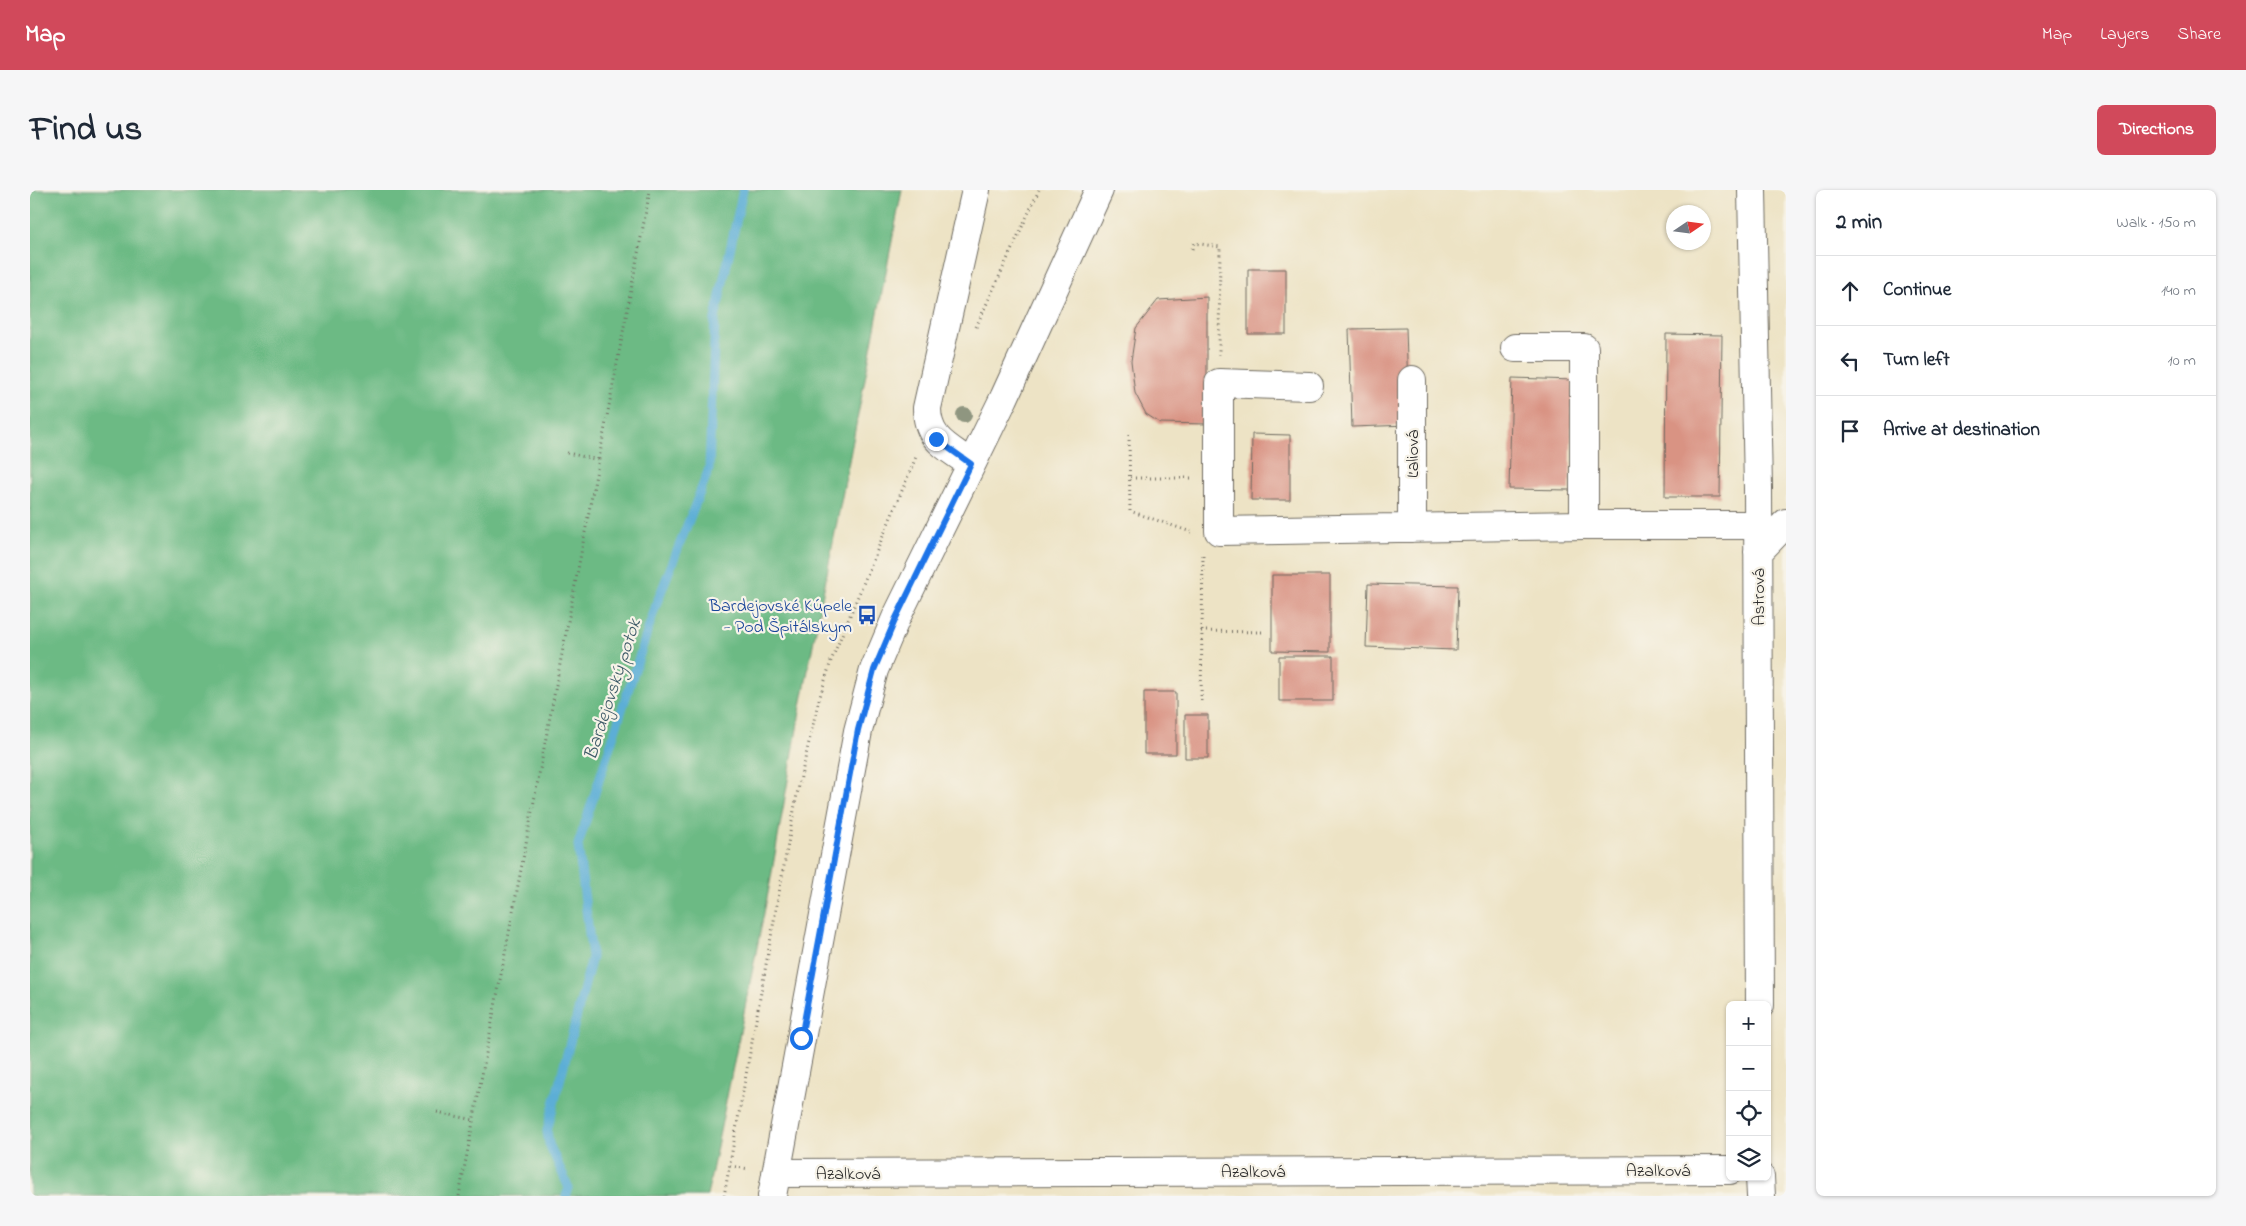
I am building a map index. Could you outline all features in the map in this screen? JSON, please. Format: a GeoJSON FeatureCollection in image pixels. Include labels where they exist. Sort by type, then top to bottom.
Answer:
{"type":"FeatureCollection","features":[{"type":"Feature","properties":{"kind":"street"},"geometry":{"type":"LineString","coordinates":[[971,464],[936,439],[927,421],[927,408],[976,190]]}},
{"type":"Feature","properties":{"kind":"street"},"geometry":{"type":"LineString","coordinates":[[774,1185],[856,740],[874,670],[896,618],[1008,389],[1099,190]]}},
{"type":"Feature","properties":{"kind":"street","name":"Astrová"},"geometry":{"type":"LineString","coordinates":[[1752,190],[1758,525],[1760,1001]]}},
{"type":"Feature","properties":{"kind":"street"},"geometry":{"type":"LineString","coordinates":[[1515,348],[1584,348],[1584,525]]}},
{"type":"Feature","properties":{"kind":"street","name":"Ľaliová"},"geometry":{"type":"LineString","coordinates":[[1412,380],[1412,528]]}},
{"type":"Feature","properties":{"kind":"street"},"geometry":{"type":"LineString","coordinates":[[1309,386],[1219,383],[1219,531],[1584,525],[1758,525]]}},
{"type":"Feature","properties":{"kind":"street"},"geometry":{"type":"LineString","coordinates":[[1758,552],[1786,523]]}},
{"type":"Feature","properties":{"kind":"street","name":"Azalková"},"geometry":{"type":"LineString","coordinates":[[774,1185],[1726,1170]]}},
{"type":"Feature","properties":{"kind":"street"},"geometry":{"type":"LineString","coordinates":[[1760,1181],[1761,1196]]}},
{"type":"Feature","properties":{"kind":"path"},"geometry":{"type":"LineString","coordinates":[[459,1196],[650,190]]}},
{"type":"Feature","properties":{"kind":"path"},"geometry":{"type":"LineString","coordinates":[[1192,248],[1194,243],[1220,247],[1219,383]]}},
{"type":"Feature","properties":{"kind":"path"},"geometry":{"type":"LineString","coordinates":[[1129,435],[1130,512],[1194,533]]}},
{"type":"Feature","properties":{"kind":"path"},"geometry":{"type":"LineString","coordinates":[[567,453],[599,460]]}},
{"type":"Feature","properties":{"kind":"path"},"geometry":{"type":"LineString","coordinates":[[1130,478],[1201,478]]}},
{"type":"Feature","properties":{"kind":"path"},"geometry":{"type":"LineString","coordinates":[[1201,701],[1203,546]]}},
{"type":"Feature","properties":{"kind":"path"},"geometry":{"type":"LineString","coordinates":[[1202,631],[1262,632]]}},
{"type":"Feature","properties":{"kind":"path"},"geometry":{"type":"LineString","coordinates":[[437,1112],[474,1120]]}},
{"type":"Feature","properties":{"kind":"path"},"geometry":{"type":"LineString","coordinates":[[730,1166],[739,1168]]}},
{"type":"Feature","properties":{"kind":"green space"},"geometry":{"type":"Polygon","coordinates":[[[30,190],[902,190],[801,706],[770,883],[707,1196],[30,1196],[30,190]]]}},
{"type":"Feature","properties":{"kind":"building"},"geometry":{"type":"Polygon","coordinates":[[[1248,269],[1286,269],[1286,334],[1248,334],[1248,269]]]}},
{"type":"Feature","properties":{"kind":"building"},"geometry":{"type":"Polygon","coordinates":[[[1207,297],[1207,424],[1160,423],[1146,414],[1135,393],[1131,361],[1136,328],[1158,300],[1207,297]]]}},
{"type":"Feature","properties":{"kind":"building"},"geometry":{"type":"Polygon","coordinates":[[[1406,328],[1409,425],[1352,427],[1349,329],[1406,328]]]}},
{"type":"Feature","properties":{"kind":"building"},"geometry":{"type":"Polygon","coordinates":[[[1666,334],[1722,335],[1720,497],[1665,497],[1666,334]]]}},
{"type":"Feature","properties":{"kind":"building"},"geometry":{"type":"Polygon","coordinates":[[[1512,378],[1573,380],[1570,490],[1509,489],[1512,378]]]}},
{"type":"Feature","properties":{"kind":"building"},"geometry":{"type":"Polygon","coordinates":[[[1252,434],[1290,435],[1290,500],[1251,500],[1252,434]]]}},
{"type":"Feature","properties":{"kind":"building"},"geometry":{"type":"Polygon","coordinates":[[[1272,575],[1330,575],[1330,652],[1272,651],[1272,575]]]}},
{"type":"Feature","properties":{"kind":"building"},"geometry":{"type":"Polygon","coordinates":[[[1368,584],[1458,586],[1456,650],[1366,647],[1368,584]]]}},
{"type":"Feature","properties":{"kind":"building"},"geometry":{"type":"Polygon","coordinates":[[[1279,656],[1333,656],[1333,701],[1279,701],[1279,656]]]}},
{"type":"Feature","properties":{"kind":"building"},"geometry":{"type":"Polygon","coordinates":[[[1144,692],[1176,692],[1176,754],[1144,754],[1144,692]]]}},
{"type":"Feature","properties":{"kind":"building"},"geometry":{"type":"Polygon","coordinates":[[[1185,715],[1208,715],[1208,758],[1185,758],[1185,715]]]}},
{"type":"Feature","properties":{"kind":"waterway","name":"Bardejovský potok"},"geometry":{"type":"LineString","coordinates":[[566,1196],[569,1188],[549,1144],[547,1131],[592,957],[578,845],[656,605],[709,469],[715,319],[743,190]]}},
{"type":"Feature","properties":{"kind":"place","name":"Bardejovské Kúpele - Pod Špitálskym"},"geometry":{"type":"Point","coordinates":[867,615]}},
{"type":"Feature","properties":{"kind":"route"},"geometry":{"type":"LineString","coordinates":[[801,1038],[858,730],[874,670],[896,618],[971,464],[936,439]]}}]}
